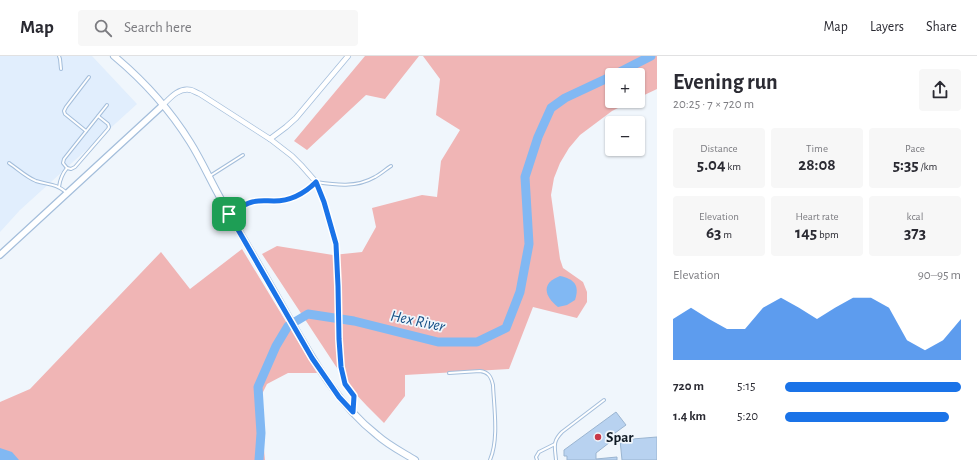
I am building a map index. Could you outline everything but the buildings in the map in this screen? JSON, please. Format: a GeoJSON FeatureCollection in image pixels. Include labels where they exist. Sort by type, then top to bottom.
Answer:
{"type":"FeatureCollection","features":[{"type":"Feature","properties":{"kind":"main road"},"geometry":{"type":"LineString","coordinates":[[114,56],[137,76],[163,105],[191,144],[229,214],[304,344],[339,397],[377,435],[412,459]]}},
{"type":"Feature","properties":{"kind":"street"},"geometry":{"type":"LineString","coordinates":[[270,139],[296,118],[348,56]]}},
{"type":"Feature","properties":{"kind":"street"},"geometry":{"type":"LineString","coordinates":[[0,255],[163,105],[178,92],[190,89],[270,139],[296,160],[316,182],[327,213]]}},
{"type":"Feature","properties":{"kind":"lane"},"geometry":{"type":"LineString","coordinates":[[59,56],[61,69]]}},
{"type":"Feature","properties":{"kind":"lane"},"geometry":{"type":"LineString","coordinates":[[86,131],[65,114],[64,111],[89,77]]}},
{"type":"Feature","properties":{"kind":"lane"},"geometry":{"type":"LineString","coordinates":[[98,116],[108,124],[108,129],[75,167],[71,169],[67,168],[63,163],[64,159],[68,153],[86,131],[98,116],[107,105]]}},
{"type":"Feature","properties":{"kind":"lane"},"geometry":{"type":"LineString","coordinates":[[209,177],[243,155]]}},
{"type":"Feature","properties":{"kind":"lane"},"geometry":{"type":"LineString","coordinates":[[9,163],[30,178],[59,187],[68,193]]}},
{"type":"Feature","properties":{"kind":"lane"},"geometry":{"type":"LineString","coordinates":[[229,214],[251,202],[260,200],[275,201],[299,196],[316,182],[352,185],[364,182],[375,177],[391,166]]}},
{"type":"Feature","properties":{"kind":"lane"},"geometry":{"type":"LineString","coordinates":[[59,187],[63,173],[67,168]]}},
{"type":"Feature","properties":{"kind":"lane"},"geometry":{"type":"LineString","coordinates":[[449,373],[480,371],[485,372],[492,378],[495,438],[490,460]]}},
{"type":"Feature","properties":{"kind":"lane"},"geometry":{"type":"LineString","coordinates":[[556,460],[555,444],[558,436],[604,400]]}},
{"type":"Feature","properties":{"kind":"lane"},"geometry":{"type":"LineString","coordinates":[[537,460],[536,457],[539,452],[555,444]]}},
{"type":"Feature","properties":{"kind":"path"},"geometry":{"type":"LineString","coordinates":[[327,213],[336,244],[338,263],[341,367],[345,384],[354,396],[353,412]]}},
{"type":"Feature","properties":{"kind":"shaded area"},"geometry":{"type":"Polygon","coordinates":[[[0,56],[92,56],[137,104],[20,210],[0,232],[0,56]]]}},
{"type":"Feature","properties":{"kind":"shaded area"},"geometry":{"type":"Polygon","coordinates":[[[365,56],[419,56],[385,99],[366,95],[307,150],[294,141],[365,56]]]}},
{"type":"Feature","properties":{"kind":"shaded area"},"geometry":{"type":"Polygon","coordinates":[[[423,56],[657,56],[657,89],[645,95],[645,68],[605,68],[605,108],[618,108],[580,135],[569,148],[560,163],[554,178],[551,195],[560,259],[563,268],[583,282],[587,292],[587,302],[577,318],[533,307],[509,369],[405,375],[405,396],[384,423],[353,391],[262,254],[277,246],[333,255],[362,252],[376,227],[372,208],[422,195],[437,197],[441,161],[460,130],[436,115],[440,79],[423,56]]]}},
{"type":"Feature","properties":{"kind":"shaded area"},"geometry":{"type":"Polygon","coordinates":[[[242,249],[317,373],[288,373],[267,384],[259,400],[265,460],[0,460],[0,402],[30,389],[161,252],[190,289],[242,249]]]}},
{"type":"Feature","properties":{"kind":"water"},"geometry":{"type":"Polygon","coordinates":[[[560,276],[572,281],[577,290],[575,300],[567,305],[558,307],[553,303],[547,294],[547,286],[550,282],[560,276]]]}},
{"type":"Feature","properties":{"kind":"water"},"geometry":{"type":"Polygon","coordinates":[[[0,448],[12,452],[19,460],[0,460],[0,448]]]}},
{"type":"Feature","properties":{"kind":"waterway","name":"Hex River"},"geometry":{"type":"LineString","coordinates":[[628,68],[651,56]]}},
{"type":"Feature","properties":{"kind":"waterway","name":"Hex River"},"geometry":{"type":"LineString","coordinates":[[259,460],[261,433],[258,387],[276,346],[288,326],[308,314],[354,321],[438,342],[477,342],[506,328],[520,292],[529,244],[525,177],[538,137],[551,108],[565,98],[605,79]]}},
{"type":"Feature","properties":{"kind":"place","name":"Spar"},"geometry":{"type":"Point","coordinates":[598,437]}},
{"type":"Feature","properties":{"kind":"route"},"geometry":{"type":"LineString","coordinates":[[316,182],[324,202],[336,244],[338,263],[341,367],[345,384],[354,396],[353,412],[339,397],[312,358],[260,265],[229,214],[251,202],[260,200],[275,201],[299,196],[316,182]]}}]}
